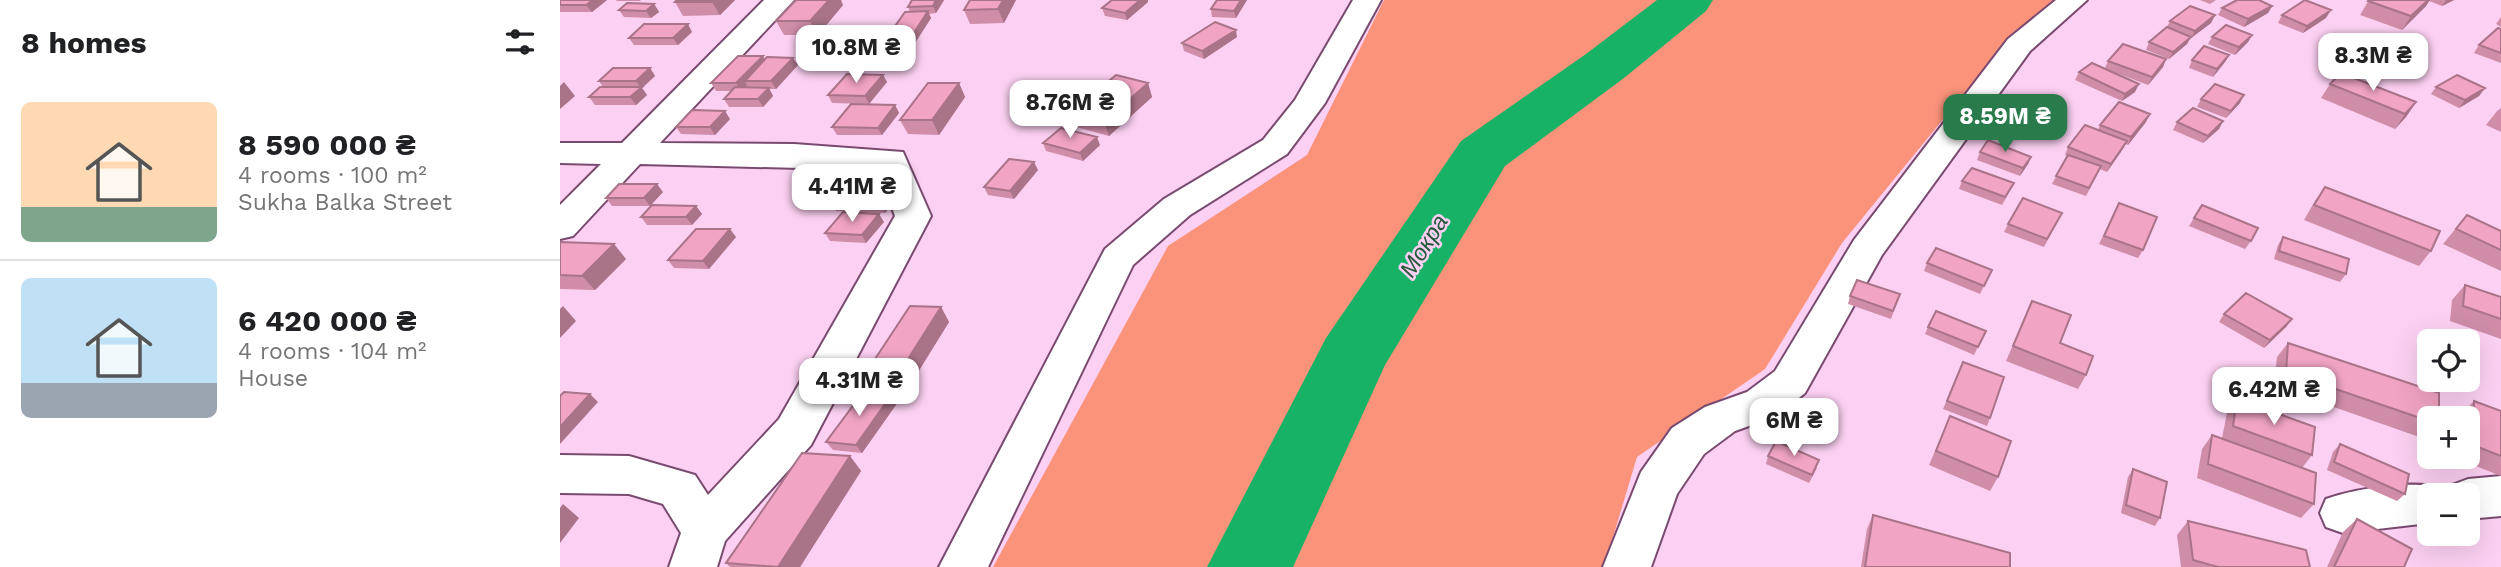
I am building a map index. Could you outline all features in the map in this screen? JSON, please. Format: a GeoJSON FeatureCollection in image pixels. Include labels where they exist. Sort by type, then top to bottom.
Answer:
{"type":"FeatureCollection","features":[{"type":"Feature","properties":{"kind":"street"},"geometry":{"type":"LineString","coordinates":[[560,227],[780,0]]}},
{"type":"Feature","properties":{"kind":"street"},"geometry":{"type":"LineString","coordinates":[[963,567],[1118,258],[1177,207],[1275,147],[1309,103],[1367,0]]}},
{"type":"Feature","properties":{"kind":"street"},"geometry":{"type":"LineString","coordinates":[[1627,567],[1657,486],[1688,441],[1720,419],[1762,404],[1790,382],[1867,249],[2019,44],[2073,0]]}},
{"type":"Feature","properties":{"kind":"street"},"geometry":{"type":"LineString","coordinates":[[560,153],[634,152],[891,160],[913,216],[795,432],[699,549]]}},
{"type":"Feature","properties":{"kind":"street"},"geometry":{"type":"LineString","coordinates":[[560,474],[629,475],[679,489],[699,549]]}},
{"type":"Feature","properties":{"kind":"street"},"geometry":{"type":"LineString","coordinates":[[2480,498],[2501,496]]}},
{"type":"Feature","properties":{"kind":"street"},"geometry":{"type":"LineString","coordinates":[[2343,513],[2417,504]]}},
{"type":"Feature","properties":{"kind":"shaded area"},"geometry":{"type":"Polygon","coordinates":[[[1384,0],[2054,0],[2007,41],[1842,243],[1765,369],[1637,457],[1604,567],[993,567],[1168,246],[1307,155],[1384,0]]]}},
{"type":"Feature","properties":{"kind":"building"},"geometry":{"type":"Polygon","coordinates":[[[560,0],[593,0],[586,5],[560,5],[560,0]]]}},
{"type":"Feature","properties":{"kind":"building"},"geometry":{"type":"Polygon","coordinates":[[[677,0],[713,0],[675,2],[677,0]]]}},
{"type":"Feature","properties":{"kind":"building"},"geometry":{"type":"Polygon","coordinates":[[[796,0],[829,0],[810,21],[776,21],[796,0]]]}},
{"type":"Feature","properties":{"kind":"building"},"geometry":{"type":"Polygon","coordinates":[[[912,0],[936,0],[933,6],[908,7],[912,0]]]}},
{"type":"Feature","properties":{"kind":"building"},"geometry":{"type":"Polygon","coordinates":[[[970,0],[1003,0],[998,9],[964,10],[970,0]]]}},
{"type":"Feature","properties":{"kind":"building"},"geometry":{"type":"Polygon","coordinates":[[[1112,0],[1140,0],[1125,13],[1102,8],[1112,0]]]}},
{"type":"Feature","properties":{"kind":"building"},"geometry":{"type":"Polygon","coordinates":[[[1217,0],[1241,0],[1234,11],[1211,9],[1217,0]]]}},
{"type":"Feature","properties":{"kind":"building"},"geometry":{"type":"Polygon","coordinates":[[[2237,0],[2259,0],[2272,6],[2248,19],[2222,8],[2237,0]]]}},
{"type":"Feature","properties":{"kind":"building"},"geometry":{"type":"Polygon","coordinates":[[[2305,0],[2331,10],[2307,26],[2282,15],[2305,0]]]}},
{"type":"Feature","properties":{"kind":"building"},"geometry":{"type":"Polygon","coordinates":[[[2369,0],[2428,0],[2411,16],[2369,0]]]}},
{"type":"Feature","properties":{"kind":"building"},"geometry":{"type":"Polygon","coordinates":[[[627,3],[654,4],[646,11],[619,10],[627,3]]]}},
{"type":"Feature","properties":{"kind":"building"},"geometry":{"type":"Polygon","coordinates":[[[2190,6],[2215,15],[2195,31],[2170,21],[2190,6]]]}},
{"type":"Feature","properties":{"kind":"building"},"geometry":{"type":"Polygon","coordinates":[[[928,11],[912,36],[888,36],[905,12],[928,11]]]}},
{"type":"Feature","properties":{"kind":"building"},"geometry":{"type":"Polygon","coordinates":[[[1215,22],[1236,30],[1202,51],[1182,43],[1215,22]]]}},
{"type":"Feature","properties":{"kind":"building"},"geometry":{"type":"Polygon","coordinates":[[[644,24],[688,24],[673,38],[629,38],[644,24]]]}},
{"type":"Feature","properties":{"kind":"building"},"geometry":{"type":"Polygon","coordinates":[[[2226,25],[2252,35],[2239,47],[2212,37],[2226,25]]]}},
{"type":"Feature","properties":{"kind":"building"},"geometry":{"type":"Polygon","coordinates":[[[2167,27],[2191,37],[2173,52],[2149,42],[2167,27]]]}},
{"type":"Feature","properties":{"kind":"building"},"geometry":{"type":"Polygon","coordinates":[[[2498,28],[2501,29],[2501,53],[2479,45],[2498,28]]]}},
{"type":"Feature","properties":{"kind":"building"},"geometry":{"type":"Polygon","coordinates":[[[2123,44],[2166,59],[2152,77],[2108,61],[2123,44]]]}},
{"type":"Feature","properties":{"kind":"building"},"geometry":{"type":"Polygon","coordinates":[[[2204,46],[2229,55],[2217,69],[2192,60],[2204,46]]]}},
{"type":"Feature","properties":{"kind":"building"},"geometry":{"type":"Polygon","coordinates":[[[738,56],[763,56],[736,83],[711,83],[738,56]]]}},
{"type":"Feature","properties":{"kind":"building"},"geometry":{"type":"Polygon","coordinates":[[[767,57],[793,58],[771,81],[745,81],[767,57]]]}},
{"type":"Feature","properties":{"kind":"building"},"geometry":{"type":"Polygon","coordinates":[[[2092,63],[2139,84],[2125,94],[2079,72],[2092,63]]]}},
{"type":"Feature","properties":{"kind":"building"},"geometry":{"type":"Polygon","coordinates":[[[613,68],[650,68],[636,81],[599,81],[613,68]]]}},
{"type":"Feature","properties":{"kind":"building"},"geometry":{"type":"Polygon","coordinates":[[[2341,73],[2416,102],[2405,114],[2330,84],[2341,73]]]}},
{"type":"Feature","properties":{"kind":"building"},"geometry":{"type":"Polygon","coordinates":[[[847,74],[883,75],[865,96],[828,95],[847,74]]]}},
{"type":"Feature","properties":{"kind":"building"},"geometry":{"type":"Polygon","coordinates":[[[1116,75],[1148,83],[1104,122],[1071,113],[1116,75]]]}},
{"type":"Feature","properties":{"kind":"building"},"geometry":{"type":"Polygon","coordinates":[[[2457,75],[2485,88],[2465,100],[2436,87],[2457,75]]]}},
{"type":"Feature","properties":{"kind":"building"},"geometry":{"type":"Polygon","coordinates":[[[928,83],[959,83],[932,120],[900,120],[928,83]]]}},
{"type":"Feature","properties":{"kind":"building"},"geometry":{"type":"Polygon","coordinates":[[[2215,84],[2244,95],[2231,111],[2201,99],[2215,84]]]}},
{"type":"Feature","properties":{"kind":"building"},"geometry":{"type":"Polygon","coordinates":[[[600,87],[642,87],[630,97],[589,97],[600,87]]]}},
{"type":"Feature","properties":{"kind":"building"},"geometry":{"type":"Polygon","coordinates":[[[735,87],[769,88],[758,99],[724,99],[735,87]]]}},
{"type":"Feature","properties":{"kind":"building"},"geometry":{"type":"Polygon","coordinates":[[[2119,102],[2150,114],[2131,137],[2100,125],[2119,102]]]}},
{"type":"Feature","properties":{"kind":"building"},"geometry":{"type":"Polygon","coordinates":[[[851,104],[895,105],[878,128],[832,127],[851,104]]]}},
{"type":"Feature","properties":{"kind":"building"},"geometry":{"type":"Polygon","coordinates":[[[1983,105],[2024,120],[2014,136],[1971,120],[1983,105]]]}},
{"type":"Feature","properties":{"kind":"building"},"geometry":{"type":"Polygon","coordinates":[[[2193,108],[2223,121],[2208,136],[2177,122],[2193,108]]]}},
{"type":"Feature","properties":{"kind":"building"},"geometry":{"type":"Polygon","coordinates":[[[692,110],[725,111],[710,127],[676,127],[692,110]]]}},
{"type":"Feature","properties":{"kind":"building"},"geometry":{"type":"Polygon","coordinates":[[[2085,125],[2127,141],[2111,164],[2068,147],[2085,125]]]}},
{"type":"Feature","properties":{"kind":"building"},"geometry":{"type":"Polygon","coordinates":[[[1061,128],[1097,137],[1080,153],[1043,143],[1061,128]]]}},
{"type":"Feature","properties":{"kind":"building"},"geometry":{"type":"Polygon","coordinates":[[[1988,140],[2031,157],[2023,168],[1980,152],[1988,140]]]}},
{"type":"Feature","properties":{"kind":"building"},"geometry":{"type":"Polygon","coordinates":[[[2068,155],[2101,166],[2089,188],[2056,176],[2068,155]]]}},
{"type":"Feature","properties":{"kind":"building"},"geometry":{"type":"Polygon","coordinates":[[[1009,159],[1034,162],[1010,191],[984,187],[1009,159]]]}},
{"type":"Feature","properties":{"kind":"building"},"geometry":{"type":"Polygon","coordinates":[[[1972,168],[2014,183],[2005,197],[1962,181],[1972,168]]]}},
{"type":"Feature","properties":{"kind":"building"},"geometry":{"type":"Polygon","coordinates":[[[619,184],[657,184],[644,198],[606,198],[619,184]]]}},
{"type":"Feature","properties":{"kind":"building"},"geometry":{"type":"Polygon","coordinates":[[[2325,187],[2440,231],[2431,251],[2314,205],[2325,187]]]}},
{"type":"Feature","properties":{"kind":"building"},"geometry":{"type":"Polygon","coordinates":[[[843,189],[891,191],[881,205],[832,204],[843,189]]]}},
{"type":"Feature","properties":{"kind":"building"},"geometry":{"type":"Polygon","coordinates":[[[2023,198],[2062,213],[2047,239],[2008,224],[2023,198]]]}},
{"type":"Feature","properties":{"kind":"building"},"geometry":{"type":"Polygon","coordinates":[[[2119,203],[2157,217],[2143,250],[2104,236],[2119,203]]]}},
{"type":"Feature","properties":{"kind":"building"},"geometry":{"type":"Polygon","coordinates":[[[652,205],[696,206],[686,217],[641,217],[652,205]]]}},
{"type":"Feature","properties":{"kind":"building"},"geometry":{"type":"Polygon","coordinates":[[[2202,205],[2258,228],[2251,241],[2194,218],[2202,205]]]}},
{"type":"Feature","properties":{"kind":"building"},"geometry":{"type":"Polygon","coordinates":[[[843,212],[879,214],[862,235],[825,233],[843,212]]]}},
{"type":"Feature","properties":{"kind":"building"},"geometry":{"type":"Polygon","coordinates":[[[2467,215],[2501,231],[2501,250],[2456,229],[2467,215]]]}},
{"type":"Feature","properties":{"kind":"building"},"geometry":{"type":"Polygon","coordinates":[[[696,229],[730,229],[703,261],[668,260],[696,229]]]}},
{"type":"Feature","properties":{"kind":"building"},"geometry":{"type":"Polygon","coordinates":[[[2283,237],[2349,259],[2346,274],[2279,251],[2283,237]]]}},
{"type":"Feature","properties":{"kind":"building"},"geometry":{"type":"Polygon","coordinates":[[[560,242],[614,244],[582,276],[560,275],[560,242]]]}},
{"type":"Feature","properties":{"kind":"building"},"geometry":{"type":"Polygon","coordinates":[[[1936,248],[1992,270],[1984,286],[1927,263],[1936,248]]]}},
{"type":"Feature","properties":{"kind":"building"},"geometry":{"type":"Polygon","coordinates":[[[1857,280],[1900,294],[1893,311],[1850,296],[1857,280]]]}},
{"type":"Feature","properties":{"kind":"building"},"geometry":{"type":"Polygon","coordinates":[[[2465,285],[2501,297],[2501,319],[2463,306],[2465,285]]]}},
{"type":"Feature","properties":{"kind":"building"},"geometry":{"type":"Polygon","coordinates":[[[2246,293],[2292,319],[2270,340],[2224,314],[2246,293]]]}},
{"type":"Feature","properties":{"kind":"building"},"geometry":{"type":"Polygon","coordinates":[[[2032,301],[2071,315],[2060,343],[2093,356],[2086,375],[2013,346],[2032,301]]]}},
{"type":"Feature","properties":{"kind":"building"},"geometry":{"type":"Polygon","coordinates":[[[910,306],[941,307],[901,370],[869,368],[910,306]]]}},
{"type":"Feature","properties":{"kind":"building"},"geometry":{"type":"Polygon","coordinates":[[[1936,311],[1986,331],[1978,347],[1928,327],[1936,311]]]}},
{"type":"Feature","properties":{"kind":"building"},"geometry":{"type":"Polygon","coordinates":[[[2288,343],[2417,386],[2417,392],[2439,393],[2439,406],[2417,406],[2417,417],[2286,372],[2288,343]]]}},
{"type":"Feature","properties":{"kind":"building"},"geometry":{"type":"Polygon","coordinates":[[[1963,362],[2004,377],[1990,418],[1947,401],[1963,362]]]}},
{"type":"Feature","properties":{"kind":"building"},"geometry":{"type":"Polygon","coordinates":[[[864,391],[892,394],[856,445],[826,442],[864,391]]]}},
{"type":"Feature","properties":{"kind":"building"},"geometry":{"type":"Polygon","coordinates":[[[564,392],[590,394],[560,427],[560,396],[564,392]]]}},
{"type":"Feature","properties":{"kind":"building"},"geometry":{"type":"Polygon","coordinates":[[[2237,399],[2315,427],[2312,455],[2233,426],[2237,399]]]}},
{"type":"Feature","properties":{"kind":"building"},"geometry":{"type":"Polygon","coordinates":[[[2474,401],[2501,411],[2501,456],[2480,448],[2480,406],[2474,406],[2474,401]]]}},
{"type":"Feature","properties":{"kind":"building"},"geometry":{"type":"Polygon","coordinates":[[[1950,416],[2011,441],[1998,477],[1936,451],[1950,416]]]}},
{"type":"Feature","properties":{"kind":"building"},"geometry":{"type":"Polygon","coordinates":[[[2212,435],[2316,473],[2314,504],[2208,464],[2212,435]]]}},
{"type":"Feature","properties":{"kind":"building"},"geometry":{"type":"Polygon","coordinates":[[[1776,441],[1819,460],[1812,475],[1768,456],[1776,441]]]}},
{"type":"Feature","properties":{"kind":"building"},"geometry":{"type":"Polygon","coordinates":[[[2340,444],[2409,474],[2405,494],[2334,462],[2340,444]]]}},
{"type":"Feature","properties":{"kind":"building"},"geometry":{"type":"Polygon","coordinates":[[[802,453],[850,456],[778,567],[726,563],[802,453]]]}},
{"type":"Feature","properties":{"kind":"building"},"geometry":{"type":"Polygon","coordinates":[[[2133,469],[2167,482],[2160,518],[2126,505],[2133,469]]]}},
{"type":"Feature","properties":{"kind":"building"},"geometry":{"type":"Polygon","coordinates":[[[1873,515],[2010,553],[2010,567],[1865,567],[1873,515]]]}},
{"type":"Feature","properties":{"kind":"building"},"geometry":{"type":"Polygon","coordinates":[[[2357,519],[2412,549],[2404,567],[2334,567],[2357,519]]]}},
{"type":"Feature","properties":{"kind":"building"},"geometry":{"type":"Polygon","coordinates":[[[2188,521],[2306,550],[2310,567],[2218,567],[2193,560],[2188,521]]]}},
{"type":"Feature","properties":{"kind":"waterway","name":"Мокра"},"geometry":{"type":"LineString","coordinates":[[1250,567],[1352,358],[1482,154],[1605,66],[1688,0]]}}]}
